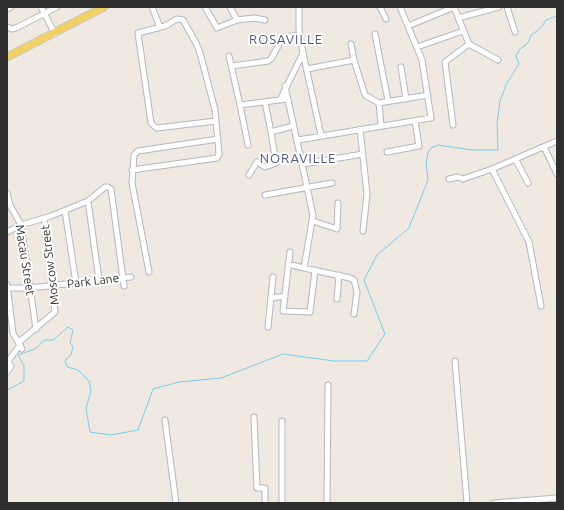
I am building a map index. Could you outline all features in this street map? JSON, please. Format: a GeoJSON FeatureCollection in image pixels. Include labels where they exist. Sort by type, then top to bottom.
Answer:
{"type":"FeatureCollection","features":[{"type":"Feature","properties":{"kind":"main road"},"geometry":{"type":"LineString","coordinates":[[7,57],[55,34],[104,7]]}},
{"type":"Feature","properties":{"kind":"street"},"geometry":{"type":"LineString","coordinates":[[7,9],[11,7]]}},
{"type":"Feature","properties":{"kind":"street"},"geometry":{"type":"LineString","coordinates":[[41,7],[55,34]]}},
{"type":"Feature","properties":{"kind":"street"},"geometry":{"type":"LineString","coordinates":[[7,27],[12,29],[16,28],[57,7]]}},
{"type":"Feature","properties":{"kind":"street"},"geometry":{"type":"LineString","coordinates":[[152,7],[160,27]]}},
{"type":"Feature","properties":{"kind":"street"},"geometry":{"type":"LineString","coordinates":[[205,7],[217,28],[237,20],[254,18],[265,20]]}},
{"type":"Feature","properties":{"kind":"street"},"geometry":{"type":"LineString","coordinates":[[230,7],[237,20]]}},
{"type":"Feature","properties":{"kind":"street"},"geometry":{"type":"LineString","coordinates":[[299,7],[300,35],[303,53],[321,136]]}},
{"type":"Feature","properties":{"kind":"street"},"geometry":{"type":"LineString","coordinates":[[380,7],[386,19]]}},
{"type":"Feature","properties":{"kind":"street"},"geometry":{"type":"LineString","coordinates":[[298,140],[431,118],[424,68],[400,7]]}},
{"type":"Feature","properties":{"kind":"street"},"geometry":{"type":"LineString","coordinates":[[408,26],[454,7],[469,44],[498,60]]}},
{"type":"Feature","properties":{"kind":"street"},"geometry":{"type":"LineString","coordinates":[[458,18],[499,7]]}},
{"type":"Feature","properties":{"kind":"street"},"geometry":{"type":"LineString","coordinates":[[507,7],[514,32]]}},
{"type":"Feature","properties":{"kind":"street"},"geometry":{"type":"LineString","coordinates":[[132,170],[217,158],[219,154],[218,139],[215,110],[200,53],[183,20],[176,19],[160,27],[138,32],[151,123],[157,128],[216,121]]}},
{"type":"Feature","properties":{"kind":"street"},"geometry":{"type":"LineString","coordinates":[[416,47],[463,31]]}},
{"type":"Feature","properties":{"kind":"street"},"geometry":{"type":"LineString","coordinates":[[375,34],[388,101]]}},
{"type":"Feature","properties":{"kind":"street"},"geometry":{"type":"LineString","coordinates":[[232,66],[268,61],[283,37],[300,35]]}},
{"type":"Feature","properties":{"kind":"street"},"geometry":{"type":"LineString","coordinates":[[351,44],[364,95],[379,103],[428,95]]}},
{"type":"Feature","properties":{"kind":"street"},"geometry":{"type":"LineString","coordinates":[[453,125],[445,62],[469,44]]}},
{"type":"Feature","properties":{"kind":"street"},"geometry":{"type":"LineString","coordinates":[[280,100],[285,86],[303,53]]}},
{"type":"Feature","properties":{"kind":"street"},"geometry":{"type":"LineString","coordinates":[[229,56],[248,145]]}},
{"type":"Feature","properties":{"kind":"street"},"geometry":{"type":"LineString","coordinates":[[307,69],[354,60]]}},
{"type":"Feature","properties":{"kind":"street"},"geometry":{"type":"LineString","coordinates":[[401,67],[406,99]]}},
{"type":"Feature","properties":{"kind":"street"},"geometry":{"type":"LineString","coordinates":[[285,86],[303,164],[313,221],[304,268]]}},
{"type":"Feature","properties":{"kind":"street"},"geometry":{"type":"LineString","coordinates":[[240,105],[287,99]]}},
{"type":"Feature","properties":{"kind":"street"},"geometry":{"type":"LineString","coordinates":[[249,175],[257,162],[265,167],[276,163],[265,102]]}},
{"type":"Feature","properties":{"kind":"street"},"geometry":{"type":"LineString","coordinates":[[379,103],[381,126]]}},
{"type":"Feature","properties":{"kind":"street"},"geometry":{"type":"LineString","coordinates":[[387,152],[419,146],[415,121]]}},
{"type":"Feature","properties":{"kind":"street"},"geometry":{"type":"LineString","coordinates":[[271,132],[293,126]]}},
{"type":"Feature","properties":{"kind":"street"},"geometry":{"type":"LineString","coordinates":[[360,129],[367,194],[363,231]]}},
{"type":"Feature","properties":{"kind":"street"},"geometry":{"type":"LineString","coordinates":[[149,272],[132,183],[134,155],[138,151],[218,139]]}},
{"type":"Feature","properties":{"kind":"street"},"geometry":{"type":"LineString","coordinates":[[449,180],[458,176],[463,179],[492,169],[516,160],[557,141]]}},
{"type":"Feature","properties":{"kind":"street"},"geometry":{"type":"LineString","coordinates":[[544,147],[557,174]]}},
{"type":"Feature","properties":{"kind":"street"},"geometry":{"type":"LineString","coordinates":[[303,164],[363,154]]}},
{"type":"Feature","properties":{"kind":"street"},"geometry":{"type":"LineString","coordinates":[[516,160],[528,183]]}},
{"type":"Feature","properties":{"kind":"street"},"geometry":{"type":"LineString","coordinates":[[492,169],[529,242],[541,306]]}},
{"type":"Feature","properties":{"kind":"street"},"geometry":{"type":"LineString","coordinates":[[265,195],[307,186],[332,183]]}},
{"type":"Feature","properties":{"kind":"street"},"geometry":{"type":"LineString","coordinates":[[7,232],[21,225],[44,219],[88,201],[105,186],[111,189],[124,286]]}},
{"type":"Feature","properties":{"kind":"street","name":"Macau Street"},"geometry":{"type":"LineString","coordinates":[[7,194],[10,204],[21,225],[36,329]]}},
{"type":"Feature","properties":{"kind":"street"},"geometry":{"type":"LineString","coordinates":[[88,201],[99,280]]}},
{"type":"Feature","properties":{"kind":"street"},"geometry":{"type":"LineString","coordinates":[[313,221],[339,230],[338,203]]}},
{"type":"Feature","properties":{"kind":"street"},"geometry":{"type":"LineString","coordinates":[[65,210],[76,283]]}},
{"type":"Feature","properties":{"kind":"street","name":"Moscow Street"},"geometry":{"type":"LineString","coordinates":[[7,361],[36,329],[55,312],[44,219]]}},
{"type":"Feature","properties":{"kind":"street"},"geometry":{"type":"LineString","coordinates":[[290,252],[283,311],[310,312],[315,270]]}},
{"type":"Feature","properties":{"kind":"street"},"geometry":{"type":"LineString","coordinates":[[288,264],[350,278],[356,284],[357,292],[354,314]]}},
{"type":"Feature","properties":{"kind":"street"},"geometry":{"type":"LineString","coordinates":[[337,299],[339,275]]}},
{"type":"Feature","properties":{"kind":"street","name":"Park Lane"},"geometry":{"type":"LineString","coordinates":[[7,288],[52,286],[131,277]]}},
{"type":"Feature","properties":{"kind":"street"},"geometry":{"type":"LineString","coordinates":[[268,327],[273,277]]}},
{"type":"Feature","properties":{"kind":"street"},"geometry":{"type":"LineString","coordinates":[[7,285],[9,321],[13,333],[21,345]]}},
{"type":"Feature","properties":{"kind":"street"},"geometry":{"type":"LineString","coordinates":[[271,298],[285,296]]}},
{"type":"Feature","properties":{"kind":"street"},"geometry":{"type":"LineString","coordinates":[[455,360],[467,503]]}},
{"type":"Feature","properties":{"kind":"street"},"geometry":{"type":"LineString","coordinates":[[7,361],[11,366],[7,372]]}},
{"type":"Feature","properties":{"kind":"street"},"geometry":{"type":"LineString","coordinates":[[327,503],[328,385]]}},
{"type":"Feature","properties":{"kind":"street"},"geometry":{"type":"LineString","coordinates":[[254,417],[257,488],[265,488],[265,503]]}},
{"type":"Feature","properties":{"kind":"street"},"geometry":{"type":"LineString","coordinates":[[165,420],[176,503]]}},
{"type":"Feature","properties":{"kind":"street"},"geometry":{"type":"LineString","coordinates":[[282,421],[282,503]]}},
{"type":"Feature","properties":{"kind":"street"},"geometry":{"type":"LineString","coordinates":[[494,503],[557,498]]}},
{"type":"Feature","properties":{"kind":"waterway"},"geometry":{"type":"LineString","coordinates":[[7,390],[24,381],[24,366],[18,355],[35,349],[45,340],[53,340],[68,327],[73,330],[70,343],[73,346],[71,355],[65,360],[67,367],[78,370],[89,381],[91,391],[86,408],[90,432],[111,435],[138,430],[153,389],[179,382],[221,378],[283,354],[334,361],[367,361],[385,334],[364,280],[377,255],[409,228],[428,180],[426,163],[428,153],[431,148],[438,145],[472,150],[498,150],[497,123],[500,101],[507,83],[519,64],[516,56],[520,49],[528,43],[531,35],[541,28],[546,20],[557,16]]}},
{"type":"Feature","properties":{"kind":"district","name":"ROSAVILLE"},"geometry":{"type":"Point","coordinates":[286,40]}},
{"type":"Feature","properties":{"kind":"district","name":"NORAVILLE"},"geometry":{"type":"Point","coordinates":[298,159]}}]}
